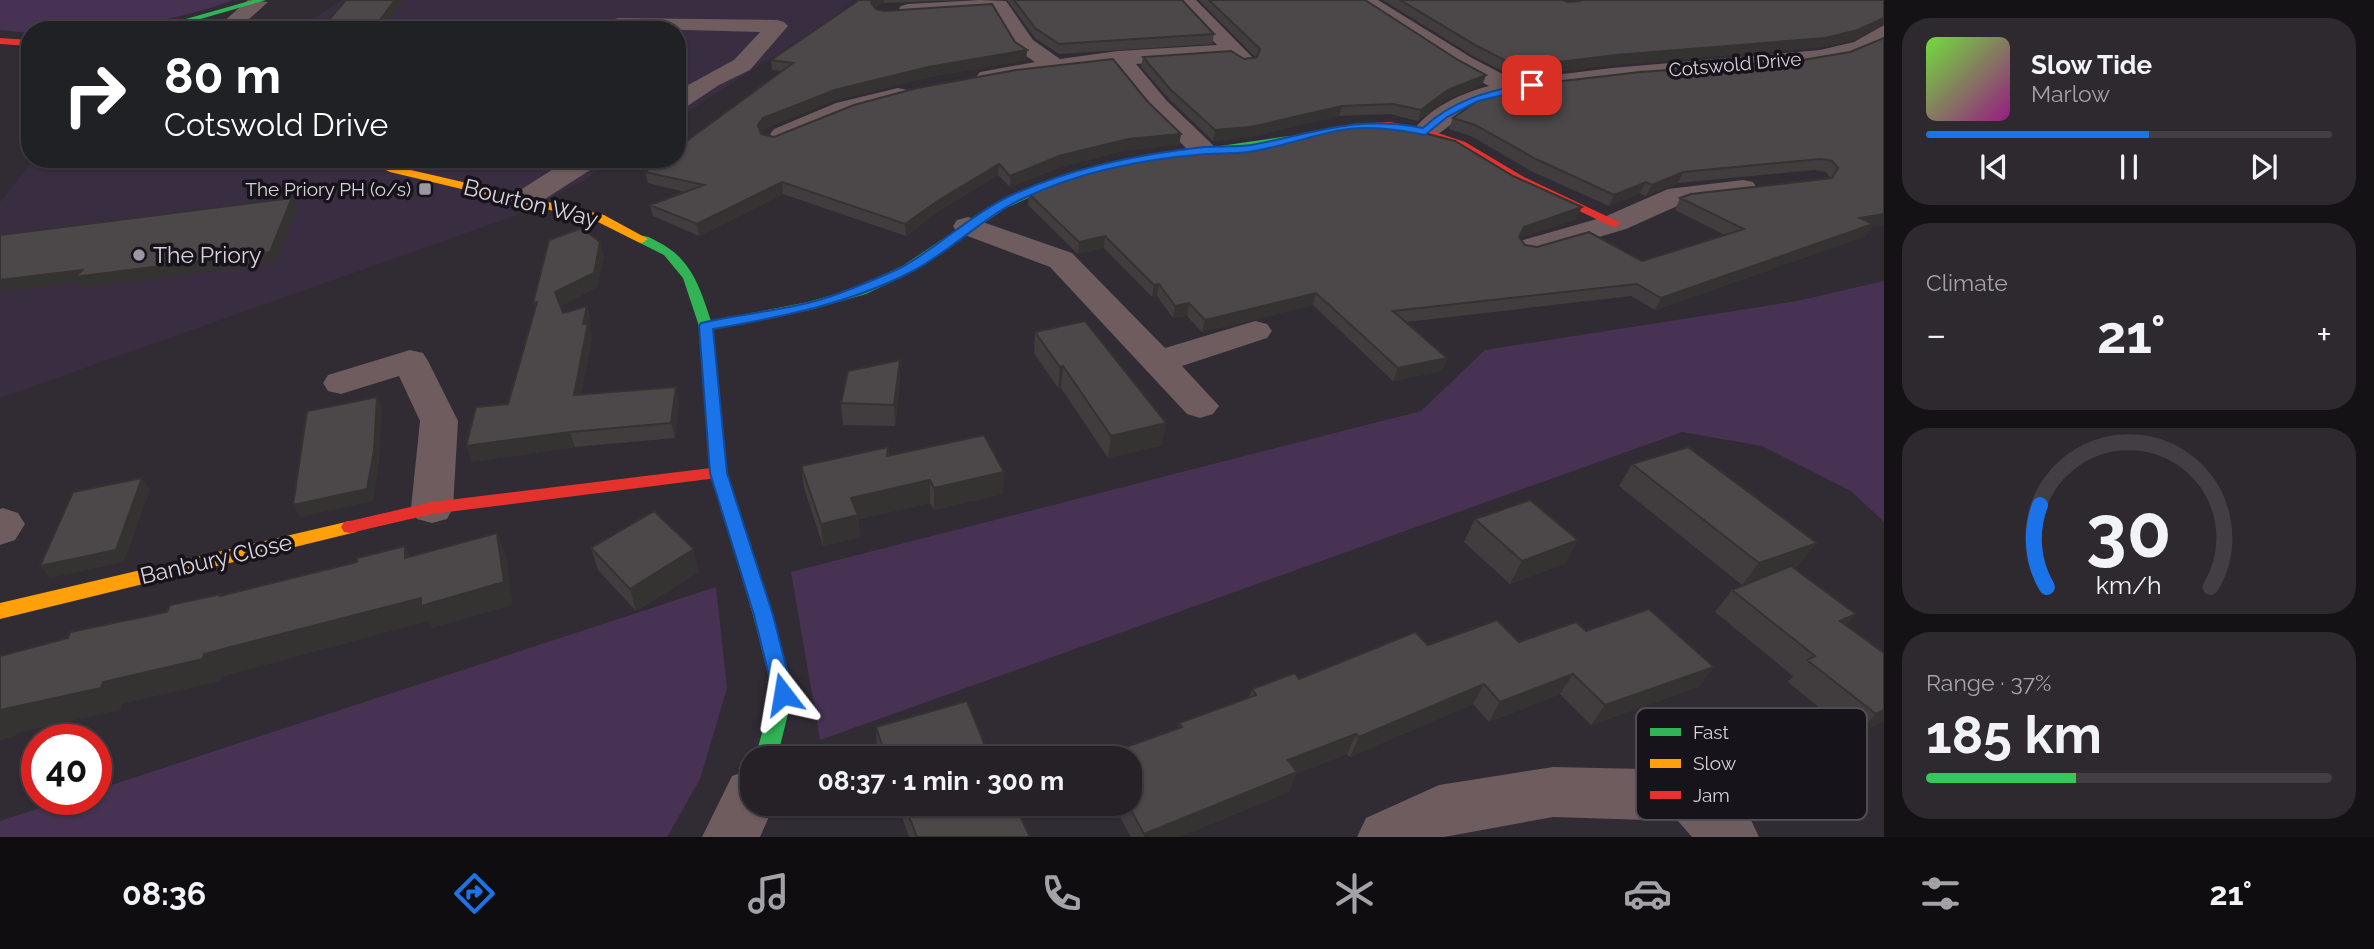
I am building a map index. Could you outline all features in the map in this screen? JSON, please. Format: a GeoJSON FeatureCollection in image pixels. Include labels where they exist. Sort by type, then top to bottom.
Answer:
{"type":"FeatureCollection","features":[{"type":"Feature","properties":{"kind":"main road"},"geometry":{"type":"LineString","coordinates":[[185,21],[260,1]]}},
{"type":"Feature","properties":{"kind":"main road"},"geometry":{"type":"LineString","coordinates":[[1339,127],[1390,125],[1425,132],[1461,144],[1520,179],[1615,223]]}},
{"type":"Feature","properties":{"kind":"main road"},"geometry":{"type":"LineString","coordinates":[[706,326],[776,314],[844,297],[908,268],[968,226],[1017,197],[1069,176],[1127,161],[1249,148],[1301,136]]}},
{"type":"Feature","properties":{"kind":"main road","name":"Bourton Way"},"geometry":{"type":"LineString","coordinates":[[389,168],[600,218],[668,251],[689,277],[706,326],[719,473],[763,615],[783,694],[769,746]]}},
{"type":"Feature","properties":{"kind":"main road","name":"Banbury Close"},"geometry":{"type":"LineString","coordinates":[[0,611],[432,508],[719,473]]}},
{"type":"Feature","properties":{"kind":"street"},"geometry":{"type":"LineString","coordinates":[[966,80],[1053,65],[1118,58],[1240,57],[1185,0]]}},
{"type":"Feature","properties":{"kind":"street"},"geometry":{"type":"LineString","coordinates":[[1364,0],[1464,63],[1511,88]]}},
{"type":"Feature","properties":{"kind":"street"},"geometry":{"type":"LineString","coordinates":[[235,21],[260,1]]}},
{"type":"Feature","properties":{"kind":"street"},"geometry":{"type":"LineString","coordinates":[[884,12],[999,5],[1026,45],[1053,65]]}},
{"type":"Feature","properties":{"kind":"street"},"geometry":{"type":"LineString","coordinates":[[686,25],[777,26],[742,65],[686,97]]}},
{"type":"Feature","properties":{"kind":"street","name":"Cotswold Drive"},"geometry":{"type":"LineString","coordinates":[[1425,132],[1443,115],[1475,98],[1511,88],[1597,76],[1805,59],[1850,51],[1881,37]]}},
{"type":"Feature","properties":{"kind":"street"},"geometry":{"type":"LineString","coordinates":[[1118,58],[1158,106],[1204,151]]}},
{"type":"Feature","properties":{"kind":"street"},"geometry":{"type":"LineString","coordinates":[[774,137],[845,108],[917,90]]}},
{"type":"Feature","properties":{"kind":"street"},"geometry":{"type":"LineString","coordinates":[[524,200],[573,168]]}},
{"type":"Feature","properties":{"kind":"street"},"geometry":{"type":"LineString","coordinates":[[1531,248],[1615,223],[1678,195],[1774,185]]}},
{"type":"Feature","properties":{"kind":"street"},"geometry":{"type":"LineString","coordinates":[[968,226],[1061,260],[1200,406]]}},
{"type":"Feature","properties":{"kind":"street"},"geometry":{"type":"LineString","coordinates":[[1158,362],[1255,331]]}},
{"type":"Feature","properties":{"kind":"street"},"geometry":{"type":"LineString","coordinates":[[341,383],[410,361],[439,421],[432,508]]}},
{"type":"Feature","properties":{"kind":"street"},"geometry":{"type":"LineString","coordinates":[[1386,837],[1438,811],[1553,792],[1636,794]]}},
{"type":"Feature","properties":{"kind":"street"},"geometry":{"type":"LineString","coordinates":[[731,837],[741,816]]}},
{"type":"Feature","properties":{"kind":"street"},"geometry":{"type":"LineString","coordinates":[[1714,820],[1730,837]]}},
{"type":"Feature","properties":{"kind":"shaded area"},"geometry":{"type":"Polygon","coordinates":[[[0,0],[233,0],[152,21],[21,21],[21,32],[0,30],[0,0]]]}},
{"type":"Feature","properties":{"kind":"shaded area"},"geometry":{"type":"Polygon","coordinates":[[[341,0],[854,0],[834,17],[686,113],[686,21],[311,21],[341,0]]]}},
{"type":"Feature","properties":{"kind":"shaded area"},"geometry":{"type":"Polygon","coordinates":[[[28,168],[602,168],[583,181],[514,216],[0,398],[0,202],[28,168]]]}},
{"type":"Feature","properties":{"kind":"shaded area"},"geometry":{"type":"Polygon","coordinates":[[[1884,281],[1884,522],[1851,491],[1762,446],[1682,432],[820,740],[791,572],[1421,411],[1485,350],[1797,301],[1884,281]]]}},
{"type":"Feature","properties":{"kind":"shaded area"},"geometry":{"type":"Polygon","coordinates":[[[716,587],[727,688],[700,779],[667,837],[0,837],[0,821],[21,814],[112,815],[112,785],[716,587]]]}},
{"type":"Feature","properties":{"kind":"building"},"geometry":{"type":"Polygon","coordinates":[[[346,0],[395,0],[379,21],[328,21],[346,0]]]}},
{"type":"Feature","properties":{"kind":"building"},"geometry":{"type":"Polygon","coordinates":[[[859,0],[873,0],[871,3],[876,9],[884,11],[992,4],[1015,42],[1027,50],[928,67],[835,90],[763,118],[758,125],[761,134],[774,137],[854,105],[917,88],[1016,70],[1113,59],[1148,102],[1181,134],[1128,139],[1059,156],[1010,176],[999,164],[905,224],[782,182],[697,224],[650,205],[704,185],[645,172],[650,168],[686,168],[686,141],[793,63],[771,60],[859,0]]]}},
{"type":"Feature","properties":{"kind":"building"},"geometry":{"type":"Polygon","coordinates":[[[1014,0],[1182,0],[1214,34],[1059,44],[1035,28],[1014,0]]]}},
{"type":"Feature","properties":{"kind":"building"},"geometry":{"type":"Polygon","coordinates":[[[1209,0],[1365,0],[1486,75],[1448,90],[1421,110],[1393,104],[1342,106],[1251,127],[1215,130],[1170,89],[1143,57],[1231,51],[1244,59],[1257,57],[1260,49],[1209,0]]]}},
{"type":"Feature","properties":{"kind":"building"},"geometry":{"type":"Polygon","coordinates":[[[1400,0],[1884,0],[1884,18],[1858,30],[1825,38],[1616,55],[1518,67],[1400,0]]]}},
{"type":"Feature","properties":{"kind":"building"},"geometry":{"type":"Polygon","coordinates":[[[1884,38],[1884,214],[1860,218],[1873,224],[1661,298],[1637,284],[1393,311],[1447,358],[1398,368],[1316,293],[1205,320],[1189,303],[1175,306],[1159,284],[1154,285],[1105,236],[1079,242],[1029,194],[1081,173],[1130,160],[1252,147],[1342,127],[1393,125],[1455,141],[1513,176],[1582,207],[1524,227],[1519,237],[1525,245],[1537,247],[1589,232],[1642,261],[1744,229],[1680,198],[1691,194],[1832,178],[1838,168],[1832,161],[1821,159],[1683,172],[1652,185],[1646,182],[1614,195],[1536,159],[1475,125],[1453,118],[1483,97],[1528,85],[1640,72],[1797,61],[1850,52],[1884,38]]]}},
{"type":"Feature","properties":{"kind":"building","name":"The Priory"},"geometry":{"type":"Polygon","coordinates":[[[292,198],[270,252],[75,277],[82,270],[0,280],[0,235],[292,198]]]}},
{"type":"Feature","properties":{"kind":"building"},"geometry":{"type":"Polygon","coordinates":[[[582,228],[600,242],[594,273],[555,292],[563,313],[587,306],[583,324],[588,323],[574,395],[676,387],[671,423],[570,432],[466,446],[476,407],[508,404],[537,302],[533,303],[549,240],[582,228]]]}},
{"type":"Feature","properties":{"kind":"building"},"geometry":{"type":"Polygon","coordinates":[[[1085,321],[1166,423],[1111,436],[1063,366],[1060,367],[1035,332],[1085,321]]]}},
{"type":"Feature","properties":{"kind":"building"},"geometry":{"type":"Polygon","coordinates":[[[900,360],[894,405],[841,403],[848,371],[900,360]]]}},
{"type":"Feature","properties":{"kind":"building"},"geometry":{"type":"Polygon","coordinates":[[[377,397],[374,451],[367,489],[293,505],[307,411],[377,397]]]}},
{"type":"Feature","properties":{"kind":"building"},"geometry":{"type":"Polygon","coordinates":[[[984,435],[1004,472],[934,488],[930,480],[851,498],[858,515],[821,524],[801,466],[888,447],[887,456],[984,435]]]}},
{"type":"Feature","properties":{"kind":"building"},"geometry":{"type":"Polygon","coordinates":[[[1688,447],[1817,543],[1759,563],[1632,464],[1688,447]]]}},
{"type":"Feature","properties":{"kind":"building"},"geometry":{"type":"Polygon","coordinates":[[[142,478],[116,550],[40,566],[73,492],[142,478]]]}},
{"type":"Feature","properties":{"kind":"building"},"geometry":{"type":"Polygon","coordinates":[[[1530,500],[1578,540],[1522,561],[1475,519],[1530,500]]]}},
{"type":"Feature","properties":{"kind":"building"},"geometry":{"type":"Polygon","coordinates":[[[654,511],[694,549],[630,589],[591,548],[654,511]]]}},
{"type":"Feature","properties":{"kind":"building"},"geometry":{"type":"Polygon","coordinates":[[[497,533],[504,582],[421,606],[421,598],[204,654],[203,659],[103,682],[101,688],[0,710],[0,656],[68,638],[70,632],[167,612],[170,605],[221,594],[220,596],[357,562],[357,558],[405,546],[405,558],[497,533]]]}},
{"type":"Feature","properties":{"kind":"building"},"geometry":{"type":"Polygon","coordinates":[[[1791,566],[1856,614],[1840,621],[1884,653],[1884,710],[1876,714],[1807,660],[1815,656],[1732,590],[1791,566]]]}},
{"type":"Feature","properties":{"kind":"building"},"geometry":{"type":"Polygon","coordinates":[[[1649,609],[1714,667],[1605,705],[1573,674],[1500,702],[1484,684],[1359,737],[1356,734],[1288,760],[1297,772],[1144,834],[1134,816],[1142,816],[1142,746],[1129,746],[1182,727],[1179,723],[1256,695],[1252,689],[1295,673],[1299,679],[1415,632],[1428,645],[1497,620],[1519,642],[1576,622],[1586,631],[1649,609]]]}},
{"type":"Feature","properties":{"kind":"building"},"geometry":{"type":"Polygon","coordinates":[[[967,701],[985,746],[882,746],[876,727],[967,701]]]}},
{"type":"Feature","properties":{"kind":"building"},"geometry":{"type":"Polygon","coordinates":[[[909,816],[1020,816],[1030,837],[917,837],[909,816]]]}},
{"type":"Feature","properties":{"kind":"traffic: fast"},"geometry":{"type":"LineString","coordinates":[[184,21],[262,0]]}},
{"type":"Feature","properties":{"kind":"traffic: fast"},"geometry":{"type":"LineString","coordinates":[[706,326],[810,306],[861,291],[909,268],[1002,205],[1069,176],[1123,163],[1289,139]]}},
{"type":"Feature","properties":{"kind":"traffic: fast"},"geometry":{"type":"LineString","coordinates":[[642,239],[668,252],[689,277],[706,326],[719,473],[763,615],[783,694],[769,746]]}},
{"type":"Feature","properties":{"kind":"traffic: slow"},"geometry":{"type":"LineString","coordinates":[[389,168],[600,218],[642,239]]}},
{"type":"Feature","properties":{"kind":"traffic: slow"},"geometry":{"type":"LineString","coordinates":[[0,611],[350,527]]}},
{"type":"Feature","properties":{"kind":"traffic: jam"},"geometry":{"type":"LineString","coordinates":[[0,41],[21,42]]}},
{"type":"Feature","properties":{"kind":"traffic: jam"},"geometry":{"type":"LineString","coordinates":[[1351,127],[1390,125],[1425,132],[1461,144],[1520,179],[1615,223]]}},
{"type":"Feature","properties":{"kind":"traffic: jam"},"geometry":{"type":"LineString","coordinates":[[350,527],[432,508],[719,473]]}},
{"type":"Feature","properties":{"kind":"place","name":"The Priory PH (o/s)"},"geometry":{"type":"Point","coordinates":[425,189]}},
{"type":"Feature","properties":{"kind":"place","name":"The Priory"},"geometry":{"type":"Point","coordinates":[139,255]}},
{"type":"Feature","properties":{"kind":"route"},"geometry":{"type":"LineString","coordinates":[[783,694],[763,615],[719,473],[706,326],[776,314],[844,297],[908,268],[968,226],[1017,197],[1069,176],[1127,161],[1249,148],[1339,127],[1390,125],[1425,132],[1443,115],[1475,98],[1532,85]]}}]}
